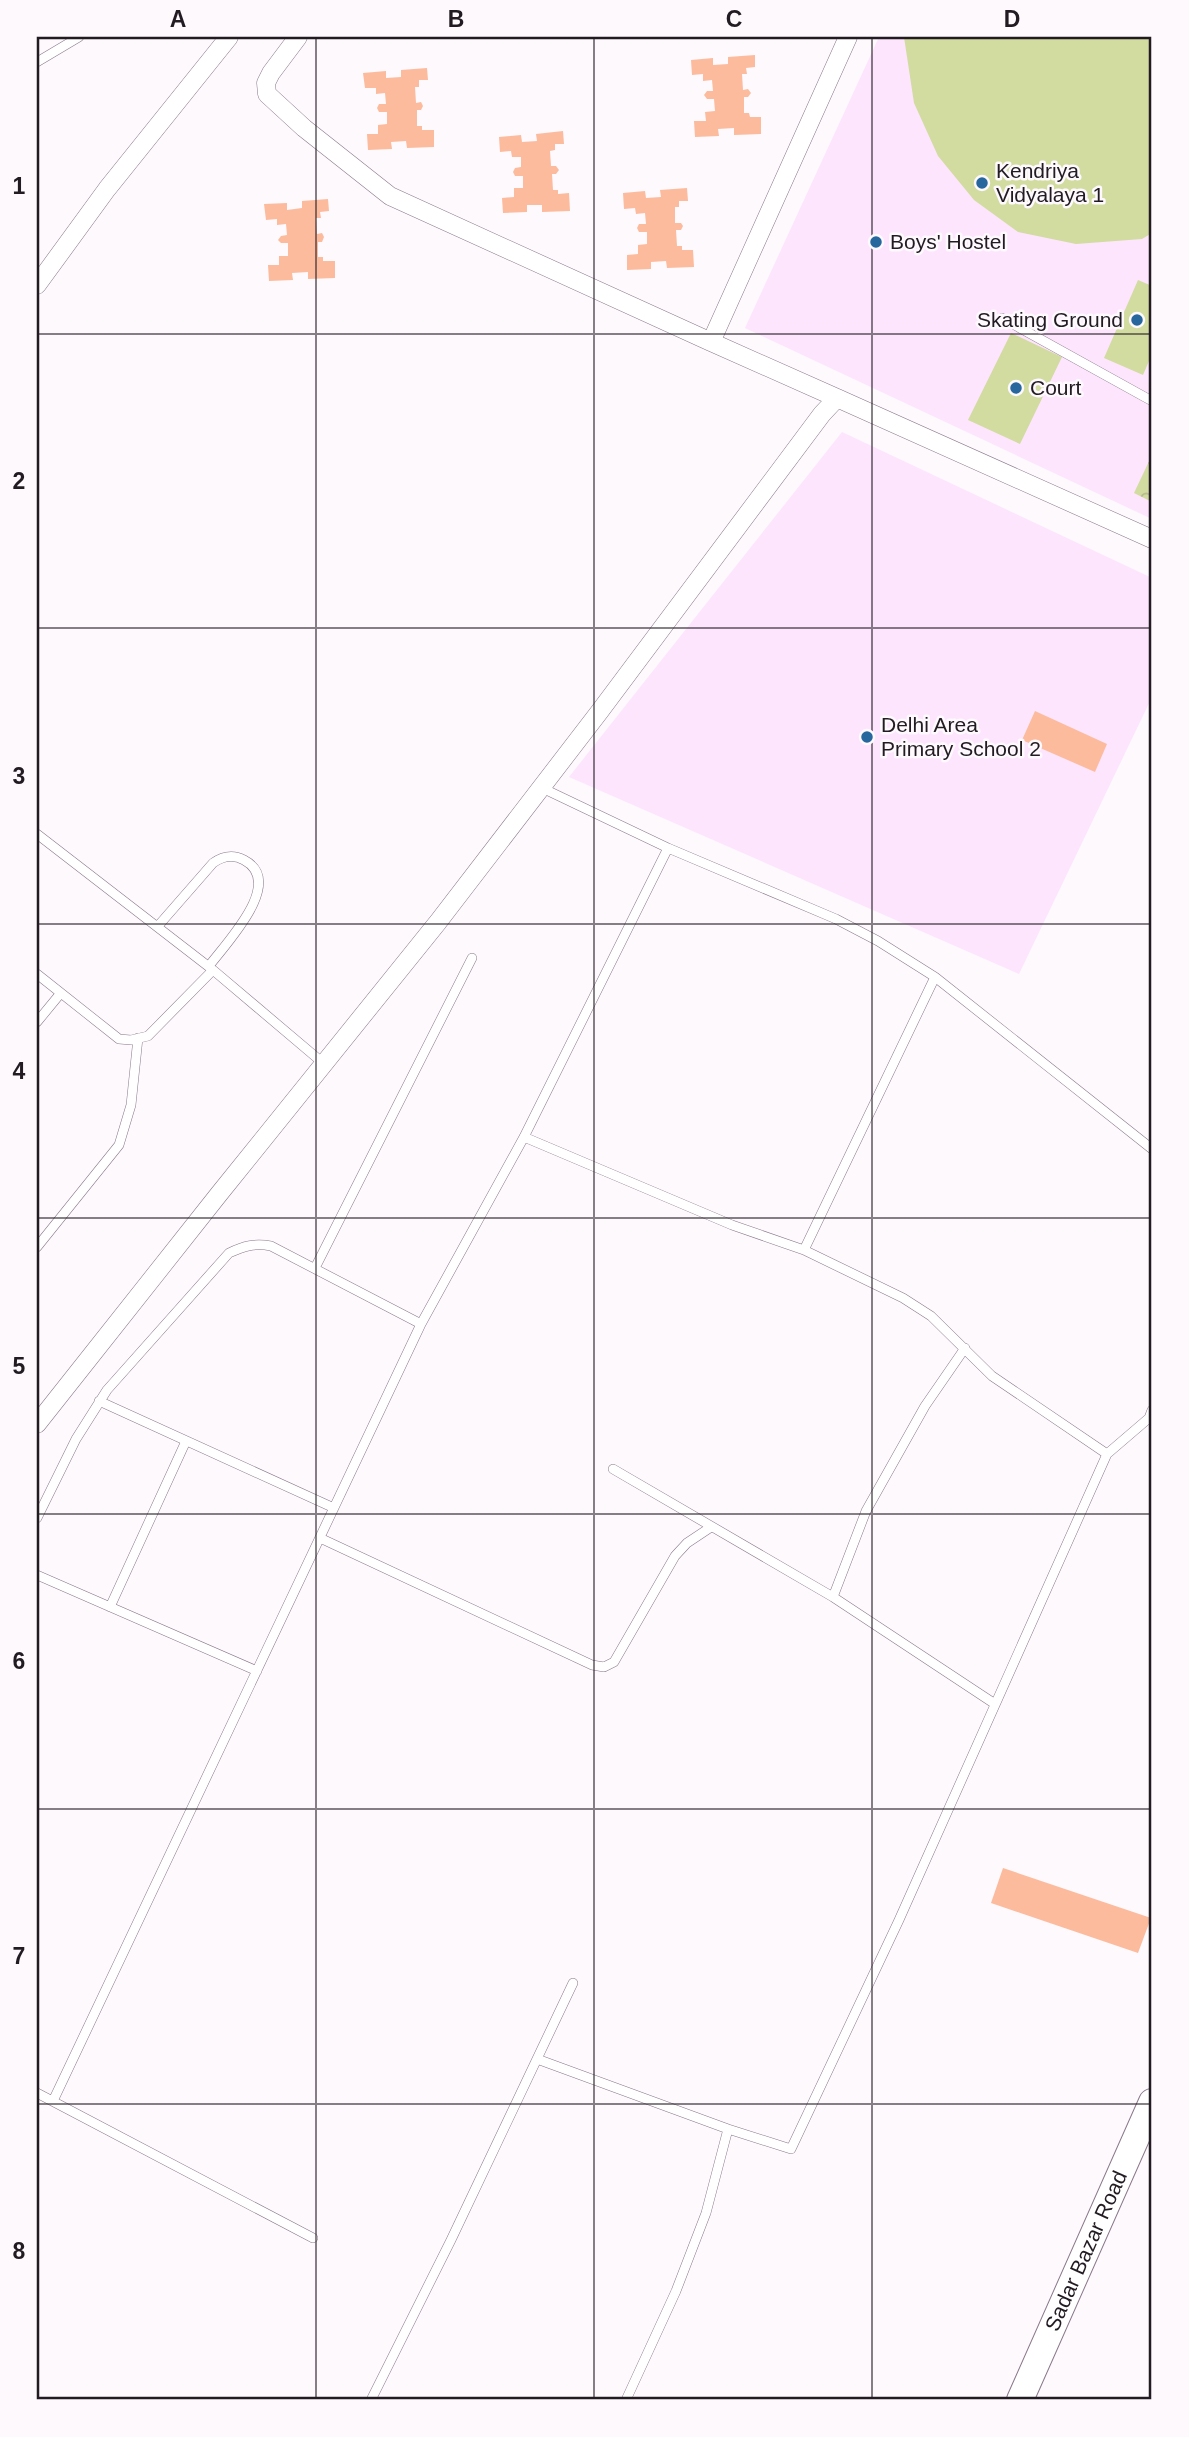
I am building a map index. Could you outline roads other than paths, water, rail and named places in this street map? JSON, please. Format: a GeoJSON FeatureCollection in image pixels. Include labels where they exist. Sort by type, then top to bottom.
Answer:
{"type":"FeatureCollection","features":[{"type":"Feature","properties":{"kind":"street"},"geometry":{"type":"LineString","coordinates":[[37,285],[107,189],[229,37]]}},
{"type":"Feature","properties":{"kind":"street"},"geometry":{"type":"LineString","coordinates":[[299,37],[271,73],[266,83],[267,94],[304,128],[390,196],[1152,539]]}},
{"type":"Feature","properties":{"kind":"street"},"geometry":{"type":"LineString","coordinates":[[711,342],[848,37]]}},
{"type":"Feature","properties":{"kind":"street"},"geometry":{"type":"LineString","coordinates":[[37,1424],[438,922],[822,414],[837,398]]}},
{"type":"Feature","properties":{"kind":"street","name":"Sadar Bazar Road"},"geometry":{"type":"LineString","coordinates":[[1020,2400],[1152,2102]]}},
{"type":"Feature","properties":{"kind":"lane"},"geometry":{"type":"LineString","coordinates":[[37,62],[79,37]]}},
{"type":"Feature","properties":{"kind":"lane"},"geometry":{"type":"LineString","coordinates":[[1002,318],[1151,396]]}},
{"type":"Feature","properties":{"kind":"lane"},"geometry":{"type":"LineString","coordinates":[[540,787],[668,848],[836,919],[878,941],[934,977],[1152,1149]]}},
{"type":"Feature","properties":{"kind":"lane"},"geometry":{"type":"LineString","coordinates":[[37,834],[211,968],[323,1063]]}},
{"type":"Feature","properties":{"kind":"lane"},"geometry":{"type":"LineString","coordinates":[[52,2101],[421,1324],[524,1137],[668,848]]}},
{"type":"Feature","properties":{"kind":"lane"},"geometry":{"type":"LineString","coordinates":[[37,974],[119,1039],[131,1040],[148,1036],[211,968],[245,919],[254,902],[260,880],[258,872],[241,858],[222,857],[213,863],[158,926]]}},
{"type":"Feature","properties":{"kind":"lane"},"geometry":{"type":"LineString","coordinates":[[315,1268],[472,958]]}},
{"type":"Feature","properties":{"kind":"lane"},"geometry":{"type":"LineString","coordinates":[[804,1250],[934,977]]}},
{"type":"Feature","properties":{"kind":"lane"},"geometry":{"type":"LineString","coordinates":[[37,1022],[60,994]]}},
{"type":"Feature","properties":{"kind":"lane"},"geometry":{"type":"LineString","coordinates":[[37,1247],[119,1145],[131,1105],[138,1038]]}},
{"type":"Feature","properties":{"kind":"lane"},"geometry":{"type":"LineString","coordinates":[[524,1137],[732,1225],[804,1250],[841,1266],[912,1304],[931,1316],[992,1376],[1107,1454]]}},
{"type":"Feature","properties":{"kind":"lane"},"geometry":{"type":"LineString","coordinates":[[37,1518],[76,1439],[99,1401],[229,1253],[258,1243],[271,1246],[421,1324]]}},
{"type":"Feature","properties":{"kind":"lane"},"geometry":{"type":"LineString","coordinates":[[832,1597],[866,1511],[925,1406],[965,1348]]}},
{"type":"Feature","properties":{"kind":"lane"},"geometry":{"type":"LineString","coordinates":[[99,1401],[334,1508]]}},
{"type":"Feature","properties":{"kind":"lane"},"geometry":{"type":"LineString","coordinates":[[537,2059],[728,2129],[791,2149],[899,1920],[1107,1454],[1149,1418],[1152,1410]]}},
{"type":"Feature","properties":{"kind":"lane"},"geometry":{"type":"LineString","coordinates":[[110,1607],[186,1441]]}},
{"type":"Feature","properties":{"kind":"lane"},"geometry":{"type":"LineString","coordinates":[[613,1469],[832,1597],[996,1704]]}},
{"type":"Feature","properties":{"kind":"lane"},"geometry":{"type":"LineString","coordinates":[[320,1538],[592,1665],[604,1667],[614,1662],[675,1556],[687,1543],[711,1527]]}},
{"type":"Feature","properties":{"kind":"lane"},"geometry":{"type":"LineString","coordinates":[[37,1574],[257,1671]]}},
{"type":"Feature","properties":{"kind":"lane"},"geometry":{"type":"LineString","coordinates":[[371,2400],[451,2240],[573,1983]]}},
{"type":"Feature","properties":{"kind":"lane"},"geometry":{"type":"LineString","coordinates":[[37,2093],[313,2238]]}},
{"type":"Feature","properties":{"kind":"lane"},"geometry":{"type":"LineString","coordinates":[[626,2400],[676,2291],[706,2213],[728,2129]]}},
{"type":"Feature","properties":{"kind":"place","name":"Kendriya Vidyalaya 1"},"geometry":{"type":"Point","coordinates":[982,183]}},
{"type":"Feature","properties":{"kind":"place","name":"Boys' Hostel"},"geometry":{"type":"Point","coordinates":[876,242]}},
{"type":"Feature","properties":{"kind":"place","name":"Skating Ground"},"geometry":{"type":"Point","coordinates":[1137,320]}},
{"type":"Feature","properties":{"kind":"place","name":"Court"},"geometry":{"type":"Point","coordinates":[1016,388]}},
{"type":"Feature","properties":{"kind":"place","name":"Delhi Area Primary School 2"},"geometry":{"type":"Point","coordinates":[867,737]}}]}
